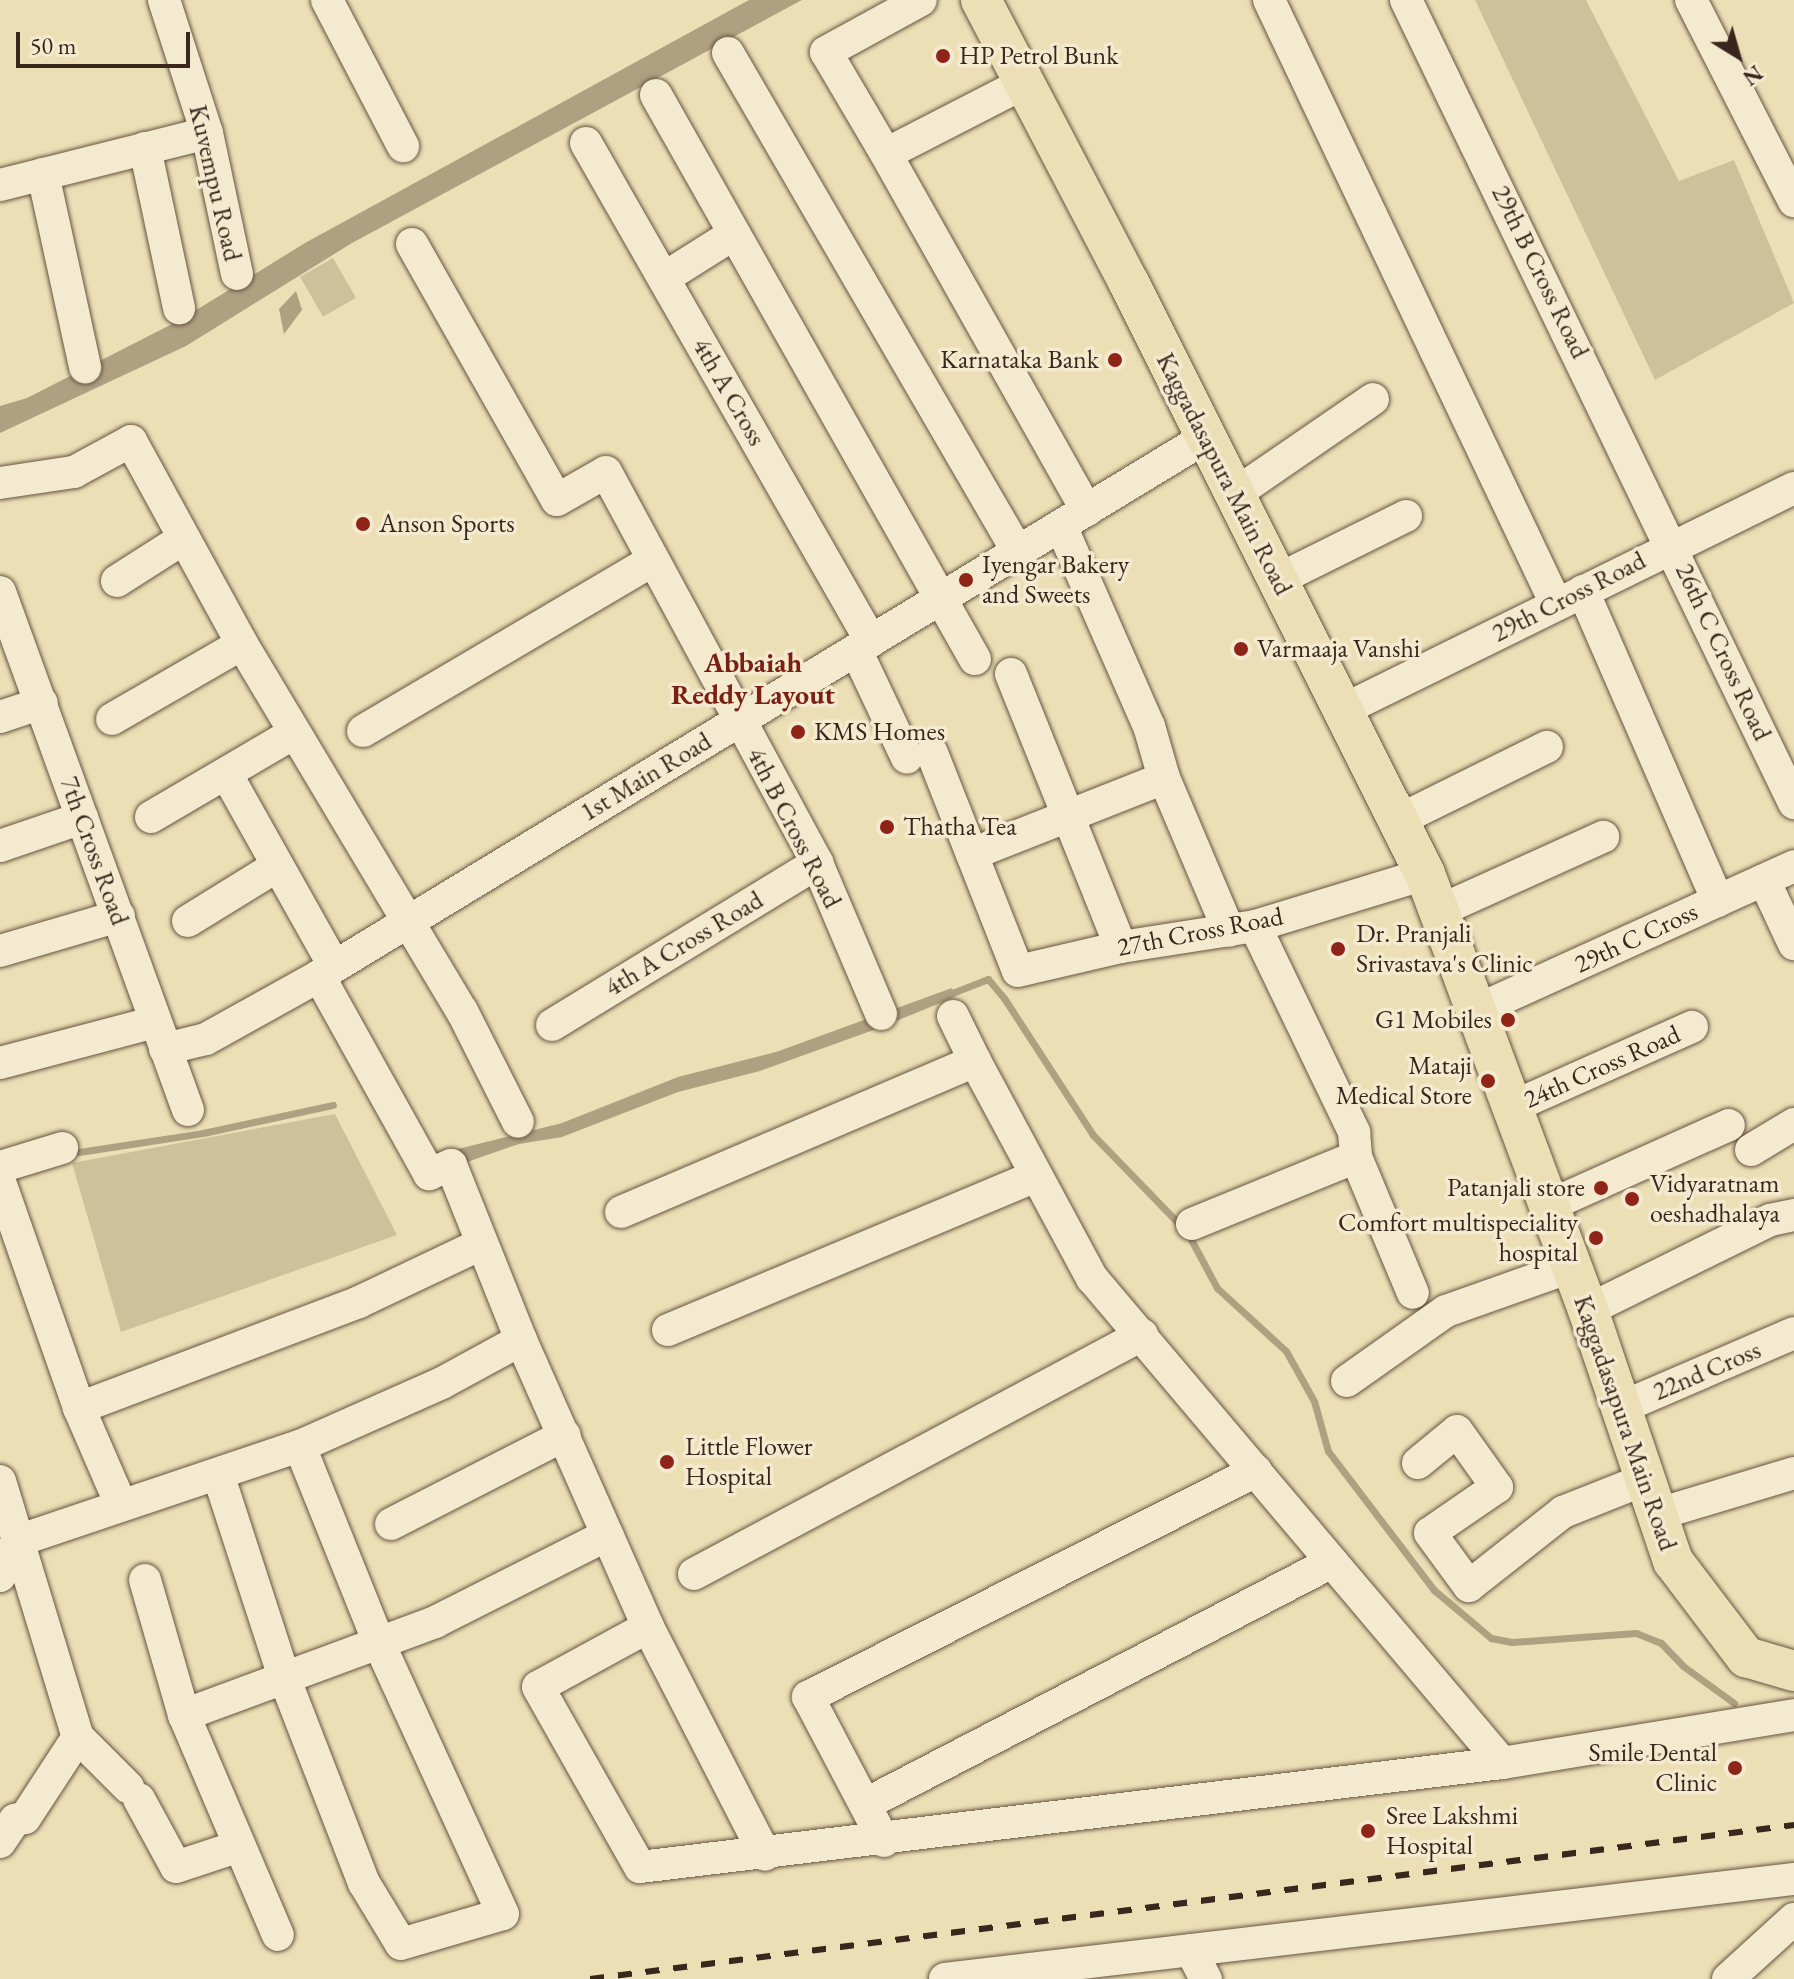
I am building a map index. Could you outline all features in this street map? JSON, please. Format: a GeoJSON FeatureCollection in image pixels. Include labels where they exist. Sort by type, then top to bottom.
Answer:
{"type":"FeatureCollection","features":[{"type":"Feature","properties":{"kind":"main road","name":"Kaggadasapura Main Road"},"geometry":{"type":"LineString","coordinates":[[981,0],[1026,82],[1232,496],[1345,709],[1441,910],[1588,1310],[1673,1561],[1746,1657],[1794,1671]]}},
{"type":"Feature","properties":{"kind":"street","name":"Kuvempu Road"},"geometry":{"type":"LineString","coordinates":[[164,0],[207,133],[237,274]]}},
{"type":"Feature","properties":{"kind":"street"},"geometry":{"type":"LineString","coordinates":[[327,0],[403,146]]}},
{"type":"Feature","properties":{"kind":"street"},"geometry":{"type":"LineString","coordinates":[[921,0],[826,52],[886,154],[1074,518],[1149,726],[1164,778],[1354,1132],[1356,1157],[1413,1293]]}},
{"type":"Feature","properties":{"kind":"street"},"geometry":{"type":"LineString","coordinates":[[1269,0],[1570,597],[1718,901]]}},
{"type":"Feature","properties":{"kind":"street","name":"29th B Cross Road"},"geometry":{"type":"LineString","coordinates":[[1406,0],[1673,545]]}},
{"type":"Feature","properties":{"kind":"street"},"geometry":{"type":"LineString","coordinates":[[1691,0],[1794,201]]}},
{"type":"Feature","properties":{"kind":"street"},"geometry":{"type":"LineString","coordinates":[[728,53],[1018,552]]}},
{"type":"Feature","properties":{"kind":"street"},"geometry":{"type":"LineString","coordinates":[[886,154],[1026,82]]}},
{"type":"Feature","properties":{"kind":"street"},"geometry":{"type":"LineString","coordinates":[[656,95],[944,597],[975,659]]}},
{"type":"Feature","properties":{"kind":"street"},"geometry":{"type":"LineString","coordinates":[[0,185],[207,133]]}},
{"type":"Feature","properties":{"kind":"street","name":"4th A Cross"},"geometry":{"type":"LineString","coordinates":[[586,143],[664,278],[972,854],[1018,971]]}},
{"type":"Feature","properties":{"kind":"street"},"geometry":{"type":"LineString","coordinates":[[145,148],[179,308]]}},
{"type":"Feature","properties":{"kind":"street"},"geometry":{"type":"LineString","coordinates":[[43,174],[85,367]]}},
{"type":"Feature","properties":{"kind":"street"},"geometry":{"type":"LineString","coordinates":[[664,278],[734,234]]}},
{"type":"Feature","properties":{"kind":"street","name":"4th B Cross Road"},"geometry":{"type":"LineString","coordinates":[[412,244],[557,500],[606,472],[738,722],[817,863],[881,1014]]}},
{"type":"Feature","properties":{"kind":"street"},"geometry":{"type":"LineString","coordinates":[[1232,496],[1373,399]]}},
{"type":"Feature","properties":{"kind":"street","name":"1st Main Road"},"geometry":{"type":"LineString","coordinates":[[160,1036],[206,1039],[326,970],[1205,438]]}},
{"type":"Feature","properties":{"kind":"street"},"geometry":{"type":"LineString","coordinates":[[0,483],[74,472],[131,441],[242,644],[409,918],[518,1122]]}},
{"type":"Feature","properties":{"kind":"street","name":"29th Cross Road"},"geometry":{"type":"LineString","coordinates":[[1345,709],[1794,488]]}},
{"type":"Feature","properties":{"kind":"street"},"geometry":{"type":"LineString","coordinates":[[1277,580],[1406,516]]}},
{"type":"Feature","properties":{"kind":"street"},"geometry":{"type":"LineString","coordinates":[[117,581],[183,539]]}},
{"type":"Feature","properties":{"kind":"street","name":"26th C Cross Road"},"geometry":{"type":"LineString","coordinates":[[1673,545],[1794,803]]}},
{"type":"Feature","properties":{"kind":"street"},"geometry":{"type":"LineString","coordinates":[[363,731],[652,561]]}},
{"type":"Feature","properties":{"kind":"street","name":"7th Cross Road"},"geometry":{"type":"LineString","coordinates":[[0,592],[188,1110]]}},
{"type":"Feature","properties":{"kind":"street"},"geometry":{"type":"LineString","coordinates":[[112,719],[242,644]]}},
{"type":"Feature","properties":{"kind":"street"},"geometry":{"type":"LineString","coordinates":[[1011,674],[1121,947]]}},
{"type":"Feature","properties":{"kind":"street"},"geometry":{"type":"LineString","coordinates":[[0,717],[42,703]]}},
{"type":"Feature","properties":{"kind":"street"},"geometry":{"type":"LineString","coordinates":[[151,817],[294,733]]}},
{"type":"Feature","properties":{"kind":"street"},"geometry":{"type":"LineString","coordinates":[[1399,820],[1547,747]]}},
{"type":"Feature","properties":{"kind":"street"},"geometry":{"type":"LineString","coordinates":[[227,775],[277,866],[429,1174],[451,1165],[521,1340],[648,1627],[765,1855]]}},
{"type":"Feature","properties":{"kind":"street"},"geometry":{"type":"LineString","coordinates":[[972,854],[1164,778]]}},
{"type":"Feature","properties":{"kind":"street"},"geometry":{"type":"LineString","coordinates":[[0,846],[82,818]]}},
{"type":"Feature","properties":{"kind":"street"},"geometry":{"type":"LineString","coordinates":[[1441,910],[1603,837]]}},
{"type":"Feature","properties":{"kind":"street","name":"4th A Cross Road"},"geometry":{"type":"LineString","coordinates":[[552,1025],[817,863]]}},
{"type":"Feature","properties":{"kind":"street"},"geometry":{"type":"LineString","coordinates":[[188,921],[277,866]]}},
{"type":"Feature","properties":{"kind":"street","name":"29th C Cross"},"geometry":{"type":"LineString","coordinates":[[1477,1010],[1794,866]]}},
{"type":"Feature","properties":{"kind":"street","name":"27th Cross Road"},"geometry":{"type":"LineString","coordinates":[[1018,971],[1121,947],[1242,928],[1425,874]]}},
{"type":"Feature","properties":{"kind":"street"},"geometry":{"type":"LineString","coordinates":[[1764,880],[1794,944]]}},
{"type":"Feature","properties":{"kind":"street"},"geometry":{"type":"LineString","coordinates":[[0,951],[119,916]]}},
{"type":"Feature","properties":{"kind":"street"},"geometry":{"type":"LineString","coordinates":[[953,1016],[1092,1278],[1502,1763]]}},
{"type":"Feature","properties":{"kind":"street","name":"24th Cross Road"},"geometry":{"type":"LineString","coordinates":[[1512,1107],[1692,1027]]}},
{"type":"Feature","properties":{"kind":"street"},"geometry":{"type":"LineString","coordinates":[[0,1063],[160,1036]]}},
{"type":"Feature","properties":{"kind":"street"},"geometry":{"type":"LineString","coordinates":[[621,1212],[975,1061]]}},
{"type":"Feature","properties":{"kind":"street"},"geometry":{"type":"LineString","coordinates":[[1751,1150],[1794,1124]]}},
{"type":"Feature","properties":{"kind":"street"},"geometry":{"type":"LineString","coordinates":[[1548,1206],[1729,1125]]}},
{"type":"Feature","properties":{"kind":"street"},"geometry":{"type":"LineString","coordinates":[[0,1167],[62,1148]]}},
{"type":"Feature","properties":{"kind":"street"},"geometry":{"type":"LineString","coordinates":[[1192,1224],[1356,1157]]}},
{"type":"Feature","properties":{"kind":"street"},"geometry":{"type":"LineString","coordinates":[[668,1330],[1036,1176]]}},
{"type":"Feature","properties":{"kind":"street"},"geometry":{"type":"LineString","coordinates":[[0,1182],[79,1408],[121,1505]]}},
{"type":"Feature","properties":{"kind":"street"},"geometry":{"type":"LineString","coordinates":[[1588,1310],[1770,1220],[1794,1215]]}},
{"type":"Feature","properties":{"kind":"street"},"geometry":{"type":"LineString","coordinates":[[79,1408],[359,1302],[481,1244]]}},
{"type":"Feature","properties":{"kind":"street"},"geometry":{"type":"LineString","coordinates":[[1347,1381],[1446,1311],[1570,1267]]}},
{"type":"Feature","properties":{"kind":"street","name":"22nd Cross"},"geometry":{"type":"LineString","coordinates":[[1620,1408],[1794,1333]]}},
{"type":"Feature","properties":{"kind":"street"},"geometry":{"type":"LineString","coordinates":[[694,1574],[1142,1335]]}},
{"type":"Feature","properties":{"kind":"street"},"geometry":{"type":"LineString","coordinates":[[0,1576],[17,1541],[300,1446],[442,1383],[521,1340]]}},
{"type":"Feature","properties":{"kind":"street"},"geometry":{"type":"LineString","coordinates":[[1418,1463],[1457,1431],[1497,1487],[1430,1533],[1469,1586],[1563,1512],[1794,1473]]}},
{"type":"Feature","properties":{"kind":"street"},"geometry":{"type":"LineString","coordinates":[[391,1524],[565,1435]]}},
{"type":"Feature","properties":{"kind":"street"},"geometry":{"type":"LineString","coordinates":[[218,1474],[284,1677],[364,1883],[401,1944],[503,1914],[379,1643],[300,1446]]}},
{"type":"Feature","properties":{"kind":"street"},"geometry":{"type":"LineString","coordinates":[[884,1841],[808,1697],[1256,1471]]}},
{"type":"Feature","properties":{"kind":"street"},"geometry":{"type":"LineString","coordinates":[[0,1481],[75,1725],[134,1793],[176,1867],[240,1846]]}},
{"type":"Feature","properties":{"kind":"street"},"geometry":{"type":"LineString","coordinates":[[184,1715],[435,1622],[607,1535]]}},
{"type":"Feature","properties":{"kind":"street"},"geometry":{"type":"LineString","coordinates":[[866,1804],[1332,1562]]}},
{"type":"Feature","properties":{"kind":"street"},"geometry":{"type":"LineString","coordinates":[[145,1580],[184,1715],[278,1935]]}},
{"type":"Feature","properties":{"kind":"street"},"geometry":{"type":"LineString","coordinates":[[648,1627],[538,1687],[640,1867],[884,1841],[1502,1763],[1794,1715]]}},
{"type":"Feature","properties":{"kind":"street"},"geometry":{"type":"LineString","coordinates":[[8,1831],[25,1818],[75,1725]]}},
{"type":"Feature","properties":{"kind":"street"},"geometry":{"type":"LineString","coordinates":[[945,1979],[1794,1879]]}},
{"type":"Feature","properties":{"kind":"street"},"geometry":{"type":"LineString","coordinates":[[1728,1979],[1794,1919]]}},
{"type":"Feature","properties":{"kind":"street"},"geometry":{"type":"LineString","coordinates":[[1191,1950],[1206,1979]]}},
{"type":"Feature","properties":{"kind":"shaded area"},"geometry":{"type":"Polygon","coordinates":[[[749,0],[802,0],[352,243],[186,346],[0,433],[0,406],[27,398],[180,320],[305,243],[749,0]]]}},
{"type":"Feature","properties":{"kind":"shaded area"},"geometry":{"type":"Polygon","coordinates":[[[1475,0],[1586,0],[1679,181],[1734,160],[1794,303],[1655,380],[1475,0]]]}},
{"type":"Feature","properties":{"kind":"shaded area"},"geometry":{"type":"Polygon","coordinates":[[[333,258],[356,298],[323,317],[300,277],[333,258]]]}},
{"type":"Feature","properties":{"kind":"shaded area"},"geometry":{"type":"Polygon","coordinates":[[[296,291],[302,310],[284,334],[279,309],[296,291]]]}},
{"type":"Feature","properties":{"kind":"shaded area"},"geometry":{"type":"Polygon","coordinates":[[[952,988],[955,997],[879,1028],[760,1071],[678,1092],[562,1137],[519,1144],[464,1163],[458,1149],[562,1123],[678,1077],[776,1052],[952,988]]]}},
{"type":"Feature","properties":{"kind":"shaded area"},"geometry":{"type":"Polygon","coordinates":[[[335,1114],[397,1235],[121,1332],[72,1163],[335,1114]]]}},
{"type":"Feature","properties":{"kind":"waterway"},"geometry":{"type":"LineString","coordinates":[[947,995],[988,979],[1004,998],[1093,1135],[1187,1232],[1217,1288],[1286,1351],[1314,1401],[1328,1451],[1434,1590],[1491,1638],[1512,1642],[1636,1633],[1661,1643],[1683,1666],[1734,1703]]}},
{"type":"Feature","properties":{"kind":"waterway"},"geometry":{"type":"LineString","coordinates":[[79,1152],[203,1133],[333,1105]]}},
{"type":"Feature","properties":{"kind":"railway"},"geometry":{"type":"LineString","coordinates":[[590,1979],[1794,1825]]}},
{"type":"Feature","properties":{"kind":"place","name":"HP Petrol Bunk"},"geometry":{"type":"Point","coordinates":[943,56]}},
{"type":"Feature","properties":{"kind":"place","name":"Karnataka Bank"},"geometry":{"type":"Point","coordinates":[1115,360]}},
{"type":"Feature","properties":{"kind":"place","name":"Anson Sports"},"geometry":{"type":"Point","coordinates":[363,524]}},
{"type":"Feature","properties":{"kind":"place","name":"Iyengar Bakery and Sweets"},"geometry":{"type":"Point","coordinates":[966,580]}},
{"type":"Feature","properties":{"kind":"place","name":"Varmaaja Vanshi"},"geometry":{"type":"Point","coordinates":[1241,649]}},
{"type":"Feature","properties":{"kind":"place","name":"KMS Homes"},"geometry":{"type":"Point","coordinates":[798,732]}},
{"type":"Feature","properties":{"kind":"place","name":"Thatha Tea"},"geometry":{"type":"Point","coordinates":[887,827]}},
{"type":"Feature","properties":{"kind":"place","name":"Dr. Pranjali Srivastava's Clinic"},"geometry":{"type":"Point","coordinates":[1338,949]}},
{"type":"Feature","properties":{"kind":"place","name":"G1 Mobiles"},"geometry":{"type":"Point","coordinates":[1508,1020]}},
{"type":"Feature","properties":{"kind":"place","name":"Mataji Medical Store"},"geometry":{"type":"Point","coordinates":[1488,1081]}},
{"type":"Feature","properties":{"kind":"place","name":"Patanjali store"},"geometry":{"type":"Point","coordinates":[1601,1188]}},
{"type":"Feature","properties":{"kind":"place","name":"Vidyaratnam oeshadhalaya"},"geometry":{"type":"Point","coordinates":[1632,1199]}},
{"type":"Feature","properties":{"kind":"place","name":"Comfort multispeciality hospital"},"geometry":{"type":"Point","coordinates":[1596,1238]}},
{"type":"Feature","properties":{"kind":"place","name":"Little Flower Hospital"},"geometry":{"type":"Point","coordinates":[667,1462]}},
{"type":"Feature","properties":{"kind":"place","name":"Smile Dental Clinic"},"geometry":{"type":"Point","coordinates":[1735,1768]}},
{"type":"Feature","properties":{"kind":"place","name":"Sree Lakshmi Hospital"},"geometry":{"type":"Point","coordinates":[1368,1831]}},
{"type":"Feature","properties":{"kind":"district","name":"Abbaiah Reddy Layout"},"geometry":{"type":"Point","coordinates":[753,678]}}]}
